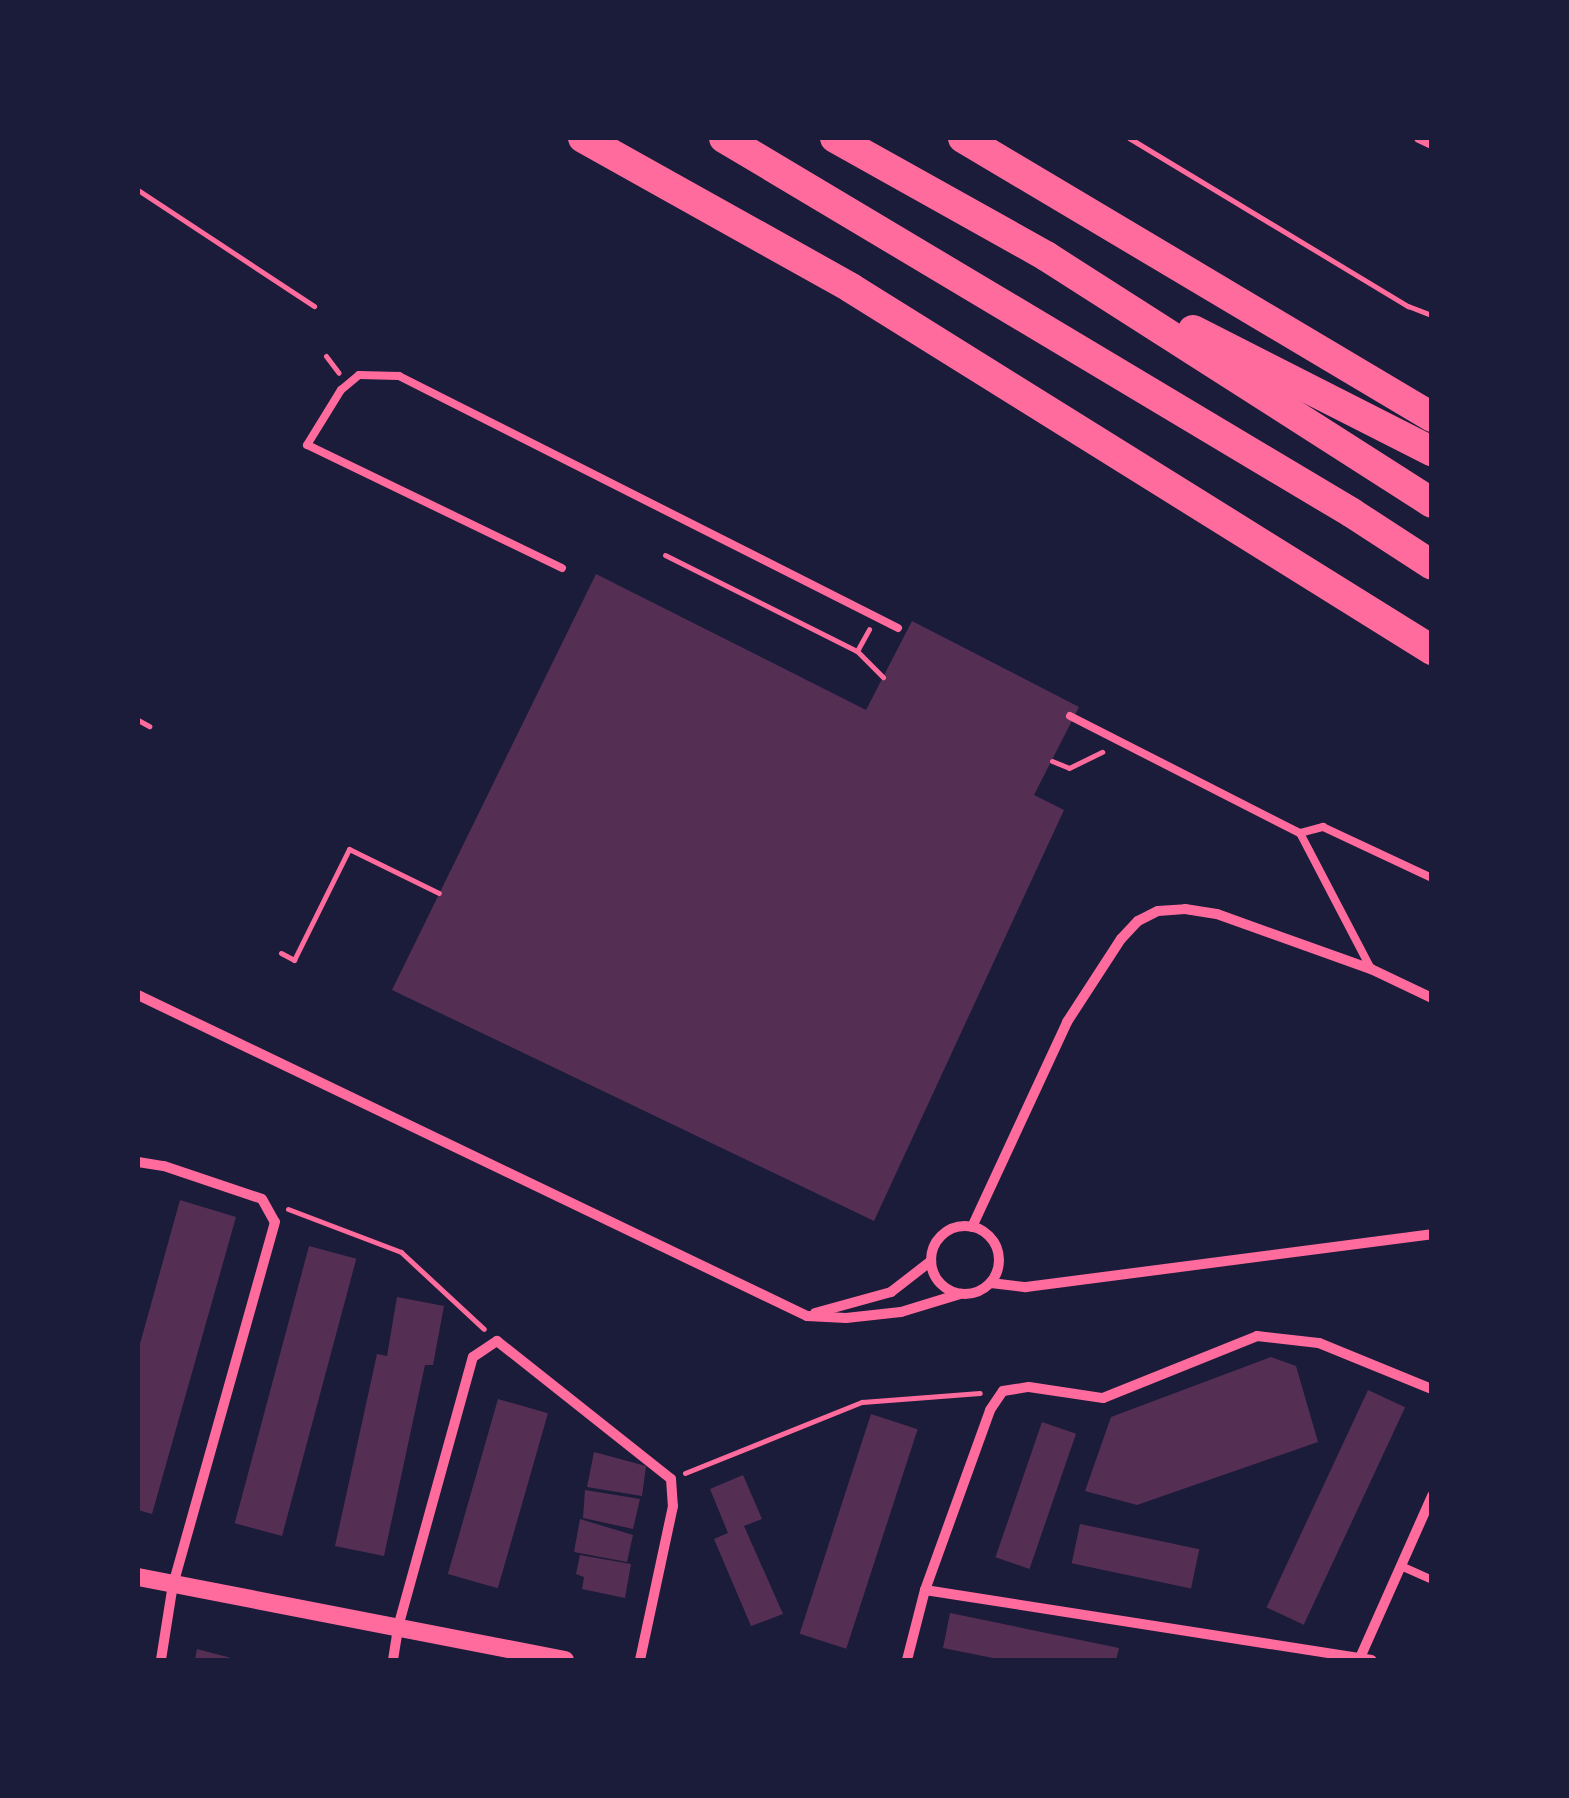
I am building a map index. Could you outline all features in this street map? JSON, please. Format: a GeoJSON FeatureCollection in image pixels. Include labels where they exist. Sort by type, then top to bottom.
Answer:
{"type":"FeatureCollection","features":[{"type":"Feature","properties":{"kind":"highway"},"geometry":{"type":"LineString","coordinates":[[584,138],[851,288],[1432,650]]}},
{"type":"Feature","properties":{"kind":"highway"},"geometry":{"type":"LineString","coordinates":[[724,138],[946,267],[1432,565]]}},
{"type":"Feature","properties":{"kind":"highway"},"geometry":{"type":"LineString","coordinates":[[835,138],[1046,256],[1432,451]]}},
{"type":"Feature","properties":{"kind":"highway"},"geometry":{"type":"LineString","coordinates":[[963,138],[1432,417]]}},
{"type":"Feature","properties":{"kind":"highway"},"geometry":{"type":"LineString","coordinates":[[1046,256],[1432,503]]}},
{"type":"Feature","properties":{"kind":"street"},"geometry":{"type":"LineString","coordinates":[[1420,138],[1432,144]]}},
{"type":"Feature","properties":{"kind":"street"},"geometry":{"type":"LineString","coordinates":[[972,1227],[1067,1022],[1107,956],[1138,921],[1158,911],[1185,909],[1217,914],[1372,969],[1432,998]]}},
{"type":"Feature","properties":{"kind":"street"},"geometry":{"type":"LineString","coordinates":[[138,995],[807,1316],[846,1318],[901,1312],[977,1292],[991,1282],[998,1267],[997,1250],[988,1234],[972,1227],[957,1227],[943,1234],[930,1261],[891,1292],[807,1316]]}},
{"type":"Feature","properties":{"kind":"street"},"geometry":{"type":"LineString","coordinates":[[138,1162],[164,1166],[262,1200],[275,1222],[173,1584],[162,1660]]}},
{"type":"Feature","properties":{"kind":"street"},"geometry":{"type":"LineString","coordinates":[[991,1282],[1026,1288],[1432,1234]]}},
{"type":"Feature","properties":{"kind":"street"},"geometry":{"type":"LineString","coordinates":[[930,1261],[939,1282],[960,1294]]}},
{"type":"Feature","properties":{"kind":"street"},"geometry":{"type":"LineString","coordinates":[[907,1660],[925,1590],[990,1410],[1003,1392],[1030,1387],[1103,1398],[1257,1336],[1319,1344],[1432,1390]]}},
{"type":"Feature","properties":{"kind":"street"},"geometry":{"type":"LineString","coordinates":[[393,1660],[398,1627],[473,1357],[498,1342],[671,1479],[673,1506],[640,1660]]}},
{"type":"Feature","properties":{"kind":"street"},"geometry":{"type":"LineString","coordinates":[[925,1590],[1364,1660],[1432,1496]]}},
{"type":"Feature","properties":{"kind":"street"},"geometry":{"type":"LineString","coordinates":[[138,1577],[565,1660]]}},
{"type":"Feature","properties":{"kind":"lane"},"geometry":{"type":"LineString","coordinates":[[562,568],[307,445],[348,382],[372,372],[399,376],[898,628]]}},
{"type":"Feature","properties":{"kind":"lane"},"geometry":{"type":"LineString","coordinates":[[1070,716],[1300,833],[1372,969]]}},
{"type":"Feature","properties":{"kind":"lane"},"geometry":{"type":"LineString","coordinates":[[1300,833],[1323,826],[1432,878]]}},
{"type":"Feature","properties":{"kind":"lane"},"geometry":{"type":"LineString","coordinates":[[1401,1566],[1432,1580]]}},
{"type":"Feature","properties":{"kind":"path"},"geometry":{"type":"LineString","coordinates":[[1129,138],[1376,287],[1432,315]]}},
{"type":"Feature","properties":{"kind":"path"},"geometry":{"type":"LineString","coordinates":[[138,190],[314,306]]}},
{"type":"Feature","properties":{"kind":"path"},"geometry":{"type":"LineString","coordinates":[[665,555],[858,650],[883,677]]}},
{"type":"Feature","properties":{"kind":"path"},"geometry":{"type":"LineString","coordinates":[[858,650],[870,626]]}},
{"type":"Feature","properties":{"kind":"path"},"geometry":{"type":"LineString","coordinates":[[138,720],[149,726]]}},
{"type":"Feature","properties":{"kind":"path"},"geometry":{"type":"LineString","coordinates":[[1052,761],[1069,768],[1114,746]]}},
{"type":"Feature","properties":{"kind":"path"},"geometry":{"type":"LineString","coordinates":[[281,953],[294,960],[350,848],[439,893]]}},
{"type":"Feature","properties":{"kind":"path"},"geometry":{"type":"LineString","coordinates":[[262,1200],[401,1252],[498,1342]]}},
{"type":"Feature","properties":{"kind":"path"},"geometry":{"type":"LineString","coordinates":[[671,1479],[862,1402],[1003,1392]]}},
{"type":"Feature","properties":{"kind":"building"},"geometry":{"type":"Polygon","coordinates":[[[596,574],[866,710],[912,621],[1079,707],[1034,795],[1064,810],[874,1221],[392,990],[596,574]]]}},
{"type":"Feature","properties":{"kind":"building"},"geometry":{"type":"Polygon","coordinates":[[[180,1200],[236,1217],[152,1514],[138,1510],[138,1351],[180,1200]]]}},
{"type":"Feature","properties":{"kind":"building"},"geometry":{"type":"Polygon","coordinates":[[[309,1246],[356,1259],[282,1536],[235,1523],[309,1246]]]}},
{"type":"Feature","properties":{"kind":"building"},"geometry":{"type":"Polygon","coordinates":[[[397,1297],[444,1306],[433,1365],[425,1365],[384,1556],[335,1546],[377,1354],[387,1356],[397,1297]]]}},
{"type":"Feature","properties":{"kind":"building"},"geometry":{"type":"Polygon","coordinates":[[[1271,1357],[1296,1366],[1318,1442],[1137,1505],[1085,1491],[1111,1417],[1271,1357]]]}},
{"type":"Feature","properties":{"kind":"building"},"geometry":{"type":"Polygon","coordinates":[[[1368,1390],[1405,1407],[1304,1625],[1267,1608],[1368,1390]]]}},
{"type":"Feature","properties":{"kind":"building"},"geometry":{"type":"Polygon","coordinates":[[[498,1399],[548,1413],[498,1588],[448,1574],[498,1399]]]}},
{"type":"Feature","properties":{"kind":"building"},"geometry":{"type":"Polygon","coordinates":[[[871,1414],[918,1429],[846,1649],[800,1634],[871,1414]]]}},
{"type":"Feature","properties":{"kind":"building"},"geometry":{"type":"Polygon","coordinates":[[[1042,1422],[1076,1434],[1029,1569],[995,1557],[1042,1422]]]}},
{"type":"Feature","properties":{"kind":"building"},"geometry":{"type":"Polygon","coordinates":[[[594,1452],[646,1466],[642,1496],[587,1487],[594,1452]]]}},
{"type":"Feature","properties":{"kind":"building"},"geometry":{"type":"Polygon","coordinates":[[[743,1475],[762,1519],[744,1526],[783,1614],[751,1626],[714,1539],[728,1533],[710,1489],[743,1475]]]}},
{"type":"Feature","properties":{"kind":"building"},"geometry":{"type":"Polygon","coordinates":[[[585,1490],[640,1499],[633,1529],[583,1518],[585,1490]]]}},
{"type":"Feature","properties":{"kind":"building"},"geometry":{"type":"Polygon","coordinates":[[[580,1519],[633,1535],[627,1562],[574,1552],[580,1519]]]}},
{"type":"Feature","properties":{"kind":"building"},"geometry":{"type":"Polygon","coordinates":[[[1080,1524],[1199,1549],[1191,1588],[1072,1563],[1080,1524]]]}},
{"type":"Feature","properties":{"kind":"building"},"geometry":{"type":"Polygon","coordinates":[[[580,1555],[631,1564],[625,1598],[582,1589],[584,1577],[576,1574],[580,1555]]]}},
{"type":"Feature","properties":{"kind":"building"},"geometry":{"type":"Polygon","coordinates":[[[950,1613],[1119,1648],[1116,1660],[1003,1660],[943,1648],[950,1613]]]}},
{"type":"Feature","properties":{"kind":"building"},"geometry":{"type":"Polygon","coordinates":[[[197,1649],[235,1659],[235,1660],[195,1660],[197,1649]]]}}]}
